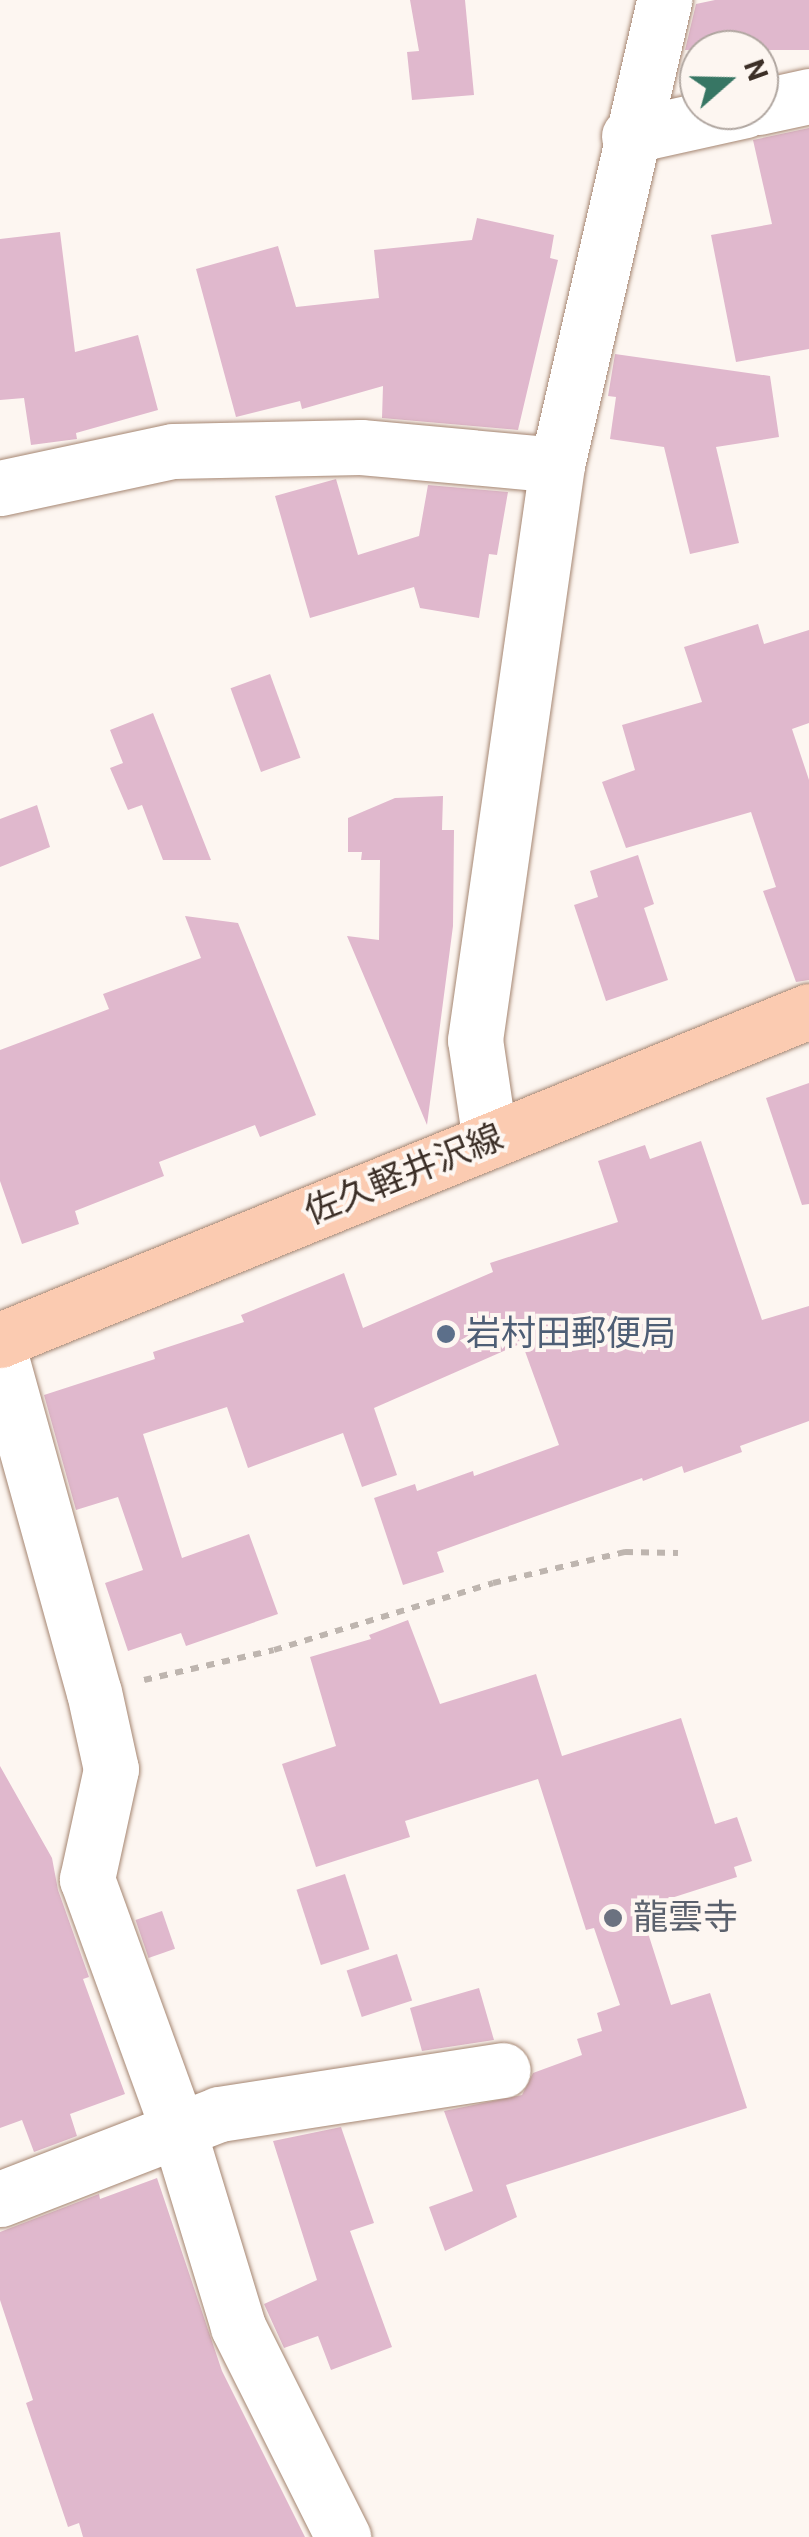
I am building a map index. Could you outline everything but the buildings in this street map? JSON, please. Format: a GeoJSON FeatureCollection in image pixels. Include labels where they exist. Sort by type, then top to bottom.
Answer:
{"type":"FeatureCollection","features":[{"type":"Feature","properties":{"kind":"main road","name":"佐久軽井沢線"},"geometry":{"type":"LineString","coordinates":[[0,1340],[809,1010]]}},
{"type":"Feature","properties":{"kind":"street"},"geometry":{"type":"LineString","coordinates":[[490,1141],[474,1040],[557,465],[629,136],[664,0]]}},
{"type":"Feature","properties":{"kind":"street"},"geometry":{"type":"LineString","coordinates":[[779,103],[809,96]]}},
{"type":"Feature","properties":{"kind":"street"},"geometry":{"type":"LineString","coordinates":[[629,136],[679,125]]}},
{"type":"Feature","properties":{"kind":"street"},"geometry":{"type":"LineString","coordinates":[[0,488],[173,451],[362,447],[557,465]]}},
{"type":"Feature","properties":{"kind":"street"},"geometry":{"type":"LineString","coordinates":[[0,1354],[112,1770],[87,1879],[178,2129],[238,2327],[343,2537]]}},
{"type":"Feature","properties":{"kind":"street"},"geometry":{"type":"LineString","coordinates":[[0,2199],[219,2114],[503,2070]]}},
{"type":"Feature","properties":{"kind":"path"},"geometry":{"type":"LineString","coordinates":[[94,1692],[274,1650],[512,1579],[625,1552],[678,1552]]}},
{"type":"Feature","properties":{"kind":"place","name":"岩村田郵便局"},"geometry":{"type":"Point","coordinates":[446,1334]}},
{"type":"Feature","properties":{"kind":"place","name":"龍雲寺"},"geometry":{"type":"Point","coordinates":[613,1918]}}]}
